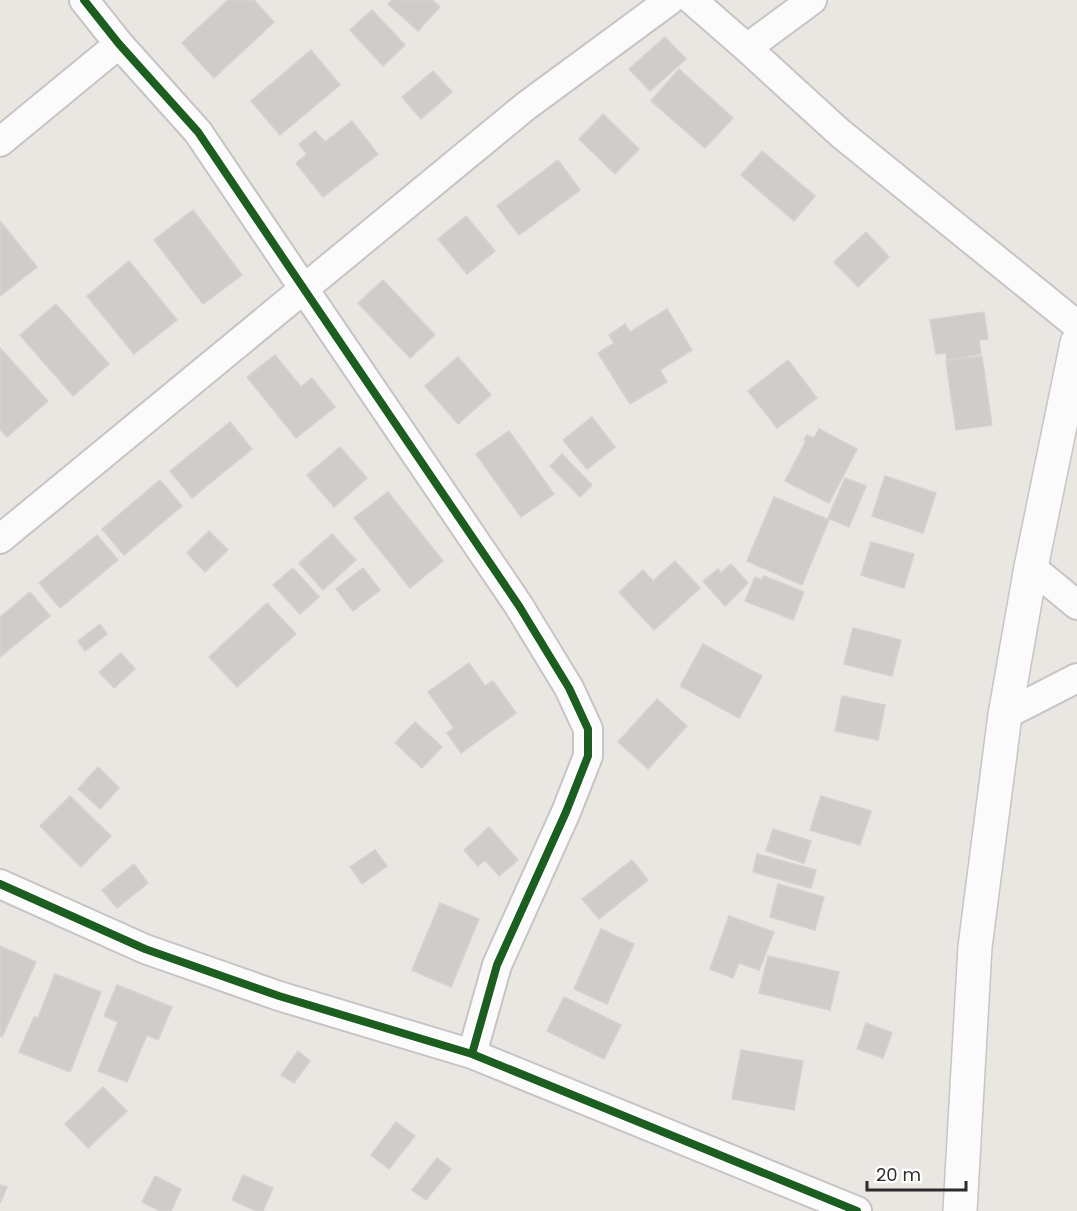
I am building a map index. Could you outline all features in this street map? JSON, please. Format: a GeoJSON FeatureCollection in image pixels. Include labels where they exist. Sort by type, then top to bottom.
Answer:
{"type":"FeatureCollection","features":[{"type":"Feature","properties":{"kind":"street"},"geometry":{"type":"LineString","coordinates":[[84,0],[119,44],[198,132],[519,606],[569,688],[588,729],[588,756],[566,812],[497,965],[472,1054]]}},
{"type":"Feature","properties":{"kind":"street"},"geometry":{"type":"LineString","coordinates":[[0,539],[526,106],[670,0]]}},
{"type":"Feature","properties":{"kind":"street"},"geometry":{"type":"LineString","coordinates":[[692,0],[840,133],[1077,325]]}},
{"type":"Feature","properties":{"kind":"street"},"geometry":{"type":"LineString","coordinates":[[747,48],[812,0]]}},
{"type":"Feature","properties":{"kind":"street"},"geometry":{"type":"LineString","coordinates":[[0,142],[119,44]]}},
{"type":"Feature","properties":{"kind":"street"},"geometry":{"type":"LineString","coordinates":[[960,1211],[975,947],[1005,714],[1031,567],[1077,343]]}},
{"type":"Feature","properties":{"kind":"street"},"geometry":{"type":"LineString","coordinates":[[1031,567],[1077,605]]}},
{"type":"Feature","properties":{"kind":"street"},"geometry":{"type":"LineString","coordinates":[[1005,714],[1077,678]]}},
{"type":"Feature","properties":{"kind":"street"},"geometry":{"type":"LineString","coordinates":[[0,884],[145,949],[279,996],[472,1054],[857,1211]]}},
{"type":"Feature","properties":{"kind":"building"},"geometry":{"type":"Polygon","coordinates":[[[228,0],[254,0],[274,22],[214,78],[182,43],[228,0]]]}},
{"type":"Feature","properties":{"kind":"building"},"geometry":{"type":"Polygon","coordinates":[[[392,0],[432,0],[440,7],[418,31],[388,4],[392,0]]]}},
{"type":"Feature","properties":{"kind":"building"},"geometry":{"type":"Polygon","coordinates":[[[372,10],[405,45],[383,66],[350,30],[372,10]]]}},
{"type":"Feature","properties":{"kind":"building"},"geometry":{"type":"Polygon","coordinates":[[[665,37],[686,59],[650,91],[629,69],[665,37]]]}},
{"type":"Feature","properties":{"kind":"building"},"geometry":{"type":"Polygon","coordinates":[[[311,50],[340,85],[280,135],[251,101],[311,50]]]}},
{"type":"Feature","properties":{"kind":"building"},"geometry":{"type":"Polygon","coordinates":[[[679,69],[733,118],[705,148],[651,101],[679,69]]]}},
{"type":"Feature","properties":{"kind":"building"},"geometry":{"type":"Polygon","coordinates":[[[433,71],[452,92],[421,119],[402,97],[433,71]]]}},
{"type":"Feature","properties":{"kind":"building"},"geometry":{"type":"Polygon","coordinates":[[[603,114],[639,149],[615,174],[579,139],[603,114]]]}},
{"type":"Feature","properties":{"kind":"building"},"geometry":{"type":"Polygon","coordinates":[[[352,121],[378,154],[323,197],[296,163],[307,154],[299,144],[315,131],[325,142],[352,121]]]}},
{"type":"Feature","properties":{"kind":"building"},"geometry":{"type":"Polygon","coordinates":[[[762,151],[815,196],[794,221],[741,175],[762,151]]]}},
{"type":"Feature","properties":{"kind":"building"},"geometry":{"type":"Polygon","coordinates":[[[558,160],[580,190],[519,235],[497,206],[558,160]]]}},
{"type":"Feature","properties":{"kind":"building"},"geometry":{"type":"Polygon","coordinates":[[[193,210],[242,275],[203,304],[154,240],[193,210]]]}},
{"type":"Feature","properties":{"kind":"building"},"geometry":{"type":"Polygon","coordinates":[[[466,216],[495,251],[467,274],[438,239],[466,216]]]}},
{"type":"Feature","properties":{"kind":"building"},"geometry":{"type":"Polygon","coordinates":[[[0,221],[37,267],[0,296],[0,221]]]}},
{"type":"Feature","properties":{"kind":"building"},"geometry":{"type":"Polygon","coordinates":[[[866,232],[889,257],[858,287],[834,262],[866,232]]]}},
{"type":"Feature","properties":{"kind":"building"},"geometry":{"type":"Polygon","coordinates":[[[129,261],[177,320],[134,354],[87,296],[129,261]]]}},
{"type":"Feature","properties":{"kind":"building"},"geometry":{"type":"Polygon","coordinates":[[[383,280],[435,335],[410,358],[358,303],[383,280]]]}},
{"type":"Feature","properties":{"kind":"building"},"geometry":{"type":"Polygon","coordinates":[[[56,304],[109,364],[73,396],[20,335],[56,304]]]}},
{"type":"Feature","properties":{"kind":"building"},"geometry":{"type":"Polygon","coordinates":[[[667,309],[692,350],[660,370],[667,382],[630,404],[598,353],[614,343],[609,335],[625,324],[630,332],[667,309]]]}},
{"type":"Feature","properties":{"kind":"building"},"geometry":{"type":"Polygon","coordinates":[[[984,312],[988,339],[979,340],[981,354],[947,360],[946,353],[936,354],[930,320],[984,312]]]}},
{"type":"Feature","properties":{"kind":"building"},"geometry":{"type":"Polygon","coordinates":[[[0,348],[48,401],[7,437],[0,429],[0,348]]]}},
{"type":"Feature","properties":{"kind":"building"},"geometry":{"type":"Polygon","coordinates":[[[275,355],[301,387],[312,378],[335,407],[296,438],[247,377],[275,355]]]}},
{"type":"Feature","properties":{"kind":"building"},"geometry":{"type":"Polygon","coordinates":[[[982,356],[992,425],[956,430],[946,361],[982,356]]]}},
{"type":"Feature","properties":{"kind":"building"},"geometry":{"type":"Polygon","coordinates":[[[458,357],[491,395],[458,424],[425,386],[458,357]]]}},
{"type":"Feature","properties":{"kind":"building"},"geometry":{"type":"Polygon","coordinates":[[[788,360],[817,398],[777,428],[748,391],[788,360]]]}},
{"type":"Feature","properties":{"kind":"building"},"geometry":{"type":"Polygon","coordinates":[[[592,417],[615,447],[587,469],[563,440],[592,417]]]}},
{"type":"Feature","properties":{"kind":"building"},"geometry":{"type":"Polygon","coordinates":[[[230,422],[252,449],[192,498],[170,471],[230,422]]]}},
{"type":"Feature","properties":{"kind":"building"},"geometry":{"type":"Polygon","coordinates":[[[819,429],[857,449],[829,503],[785,481],[807,435],[814,438],[819,429]]]}},
{"type":"Feature","properties":{"kind":"building"},"geometry":{"type":"Polygon","coordinates":[[[509,431],[554,494],[521,517],[476,454],[509,431]]]}},
{"type":"Feature","properties":{"kind":"building"},"geometry":{"type":"Polygon","coordinates":[[[340,447],[367,478],[334,507],[307,475],[340,447]]]}},
{"type":"Feature","properties":{"kind":"building"},"geometry":{"type":"Polygon","coordinates":[[[562,454],[592,485],[580,497],[550,466],[562,454]]]}},
{"type":"Feature","properties":{"kind":"building"},"geometry":{"type":"Polygon","coordinates":[[[885,476],[936,493],[923,533],[872,516],[885,476]]]}},
{"type":"Feature","properties":{"kind":"building"},"geometry":{"type":"Polygon","coordinates":[[[845,478],[866,486],[849,527],[828,518],[845,478]]]}},
{"type":"Feature","properties":{"kind":"building"},"geometry":{"type":"Polygon","coordinates":[[[160,480],[182,506],[124,555],[102,529],[160,480]]]}},
{"type":"Feature","properties":{"kind":"building"},"geometry":{"type":"Polygon","coordinates":[[[388,492],[443,561],[410,588],[354,518],[388,492]]]}},
{"type":"Feature","properties":{"kind":"building"},"geometry":{"type":"Polygon","coordinates":[[[774,497],[829,520],[802,585],[747,561],[774,497]]]}},
{"type":"Feature","properties":{"kind":"building"},"geometry":{"type":"Polygon","coordinates":[[[209,531],[228,550],[205,572],[187,553],[209,531]]]}},
{"type":"Feature","properties":{"kind":"building"},"geometry":{"type":"Polygon","coordinates":[[[332,534],[356,560],[323,590],[299,563],[332,534]]]}},
{"type":"Feature","properties":{"kind":"building"},"geometry":{"type":"Polygon","coordinates":[[[97,535],[118,560],[60,608],[39,583],[97,535]]]}},
{"type":"Feature","properties":{"kind":"building"},"geometry":{"type":"Polygon","coordinates":[[[871,542],[914,554],[904,588],[861,575],[871,542]]]}},
{"type":"Feature","properties":{"kind":"building"},"geometry":{"type":"Polygon","coordinates":[[[675,561],[700,588],[654,630],[619,592],[643,570],[653,581],[675,561]]]}},
{"type":"Feature","properties":{"kind":"building"},"geometry":{"type":"Polygon","coordinates":[[[731,564],[748,583],[725,606],[703,581],[718,569],[721,573],[731,564]]]}},
{"type":"Feature","properties":{"kind":"building"},"geometry":{"type":"Polygon","coordinates":[[[293,568],[319,597],[300,614],[273,585],[293,568]]]}},
{"type":"Feature","properties":{"kind":"building"},"geometry":{"type":"Polygon","coordinates":[[[363,568],[380,590],[353,611],[336,589],[363,568]]]}},
{"type":"Feature","properties":{"kind":"building"},"geometry":{"type":"Polygon","coordinates":[[[764,576],[804,592],[793,620],[745,601],[755,577],[762,580],[764,576]]]}},
{"type":"Feature","properties":{"kind":"building"},"geometry":{"type":"Polygon","coordinates":[[[30,592],[50,616],[0,657],[0,617],[30,592]]]}},
{"type":"Feature","properties":{"kind":"building"},"geometry":{"type":"Polygon","coordinates":[[[267,603],[296,634],[237,687],[209,657],[267,603]]]}},
{"type":"Feature","properties":{"kind":"building"},"geometry":{"type":"Polygon","coordinates":[[[100,624],[107,634],[85,651],[78,641],[100,624]]]}},
{"type":"Feature","properties":{"kind":"building"},"geometry":{"type":"Polygon","coordinates":[[[853,628],[901,640],[892,676],[844,664],[853,628]]]}},
{"type":"Feature","properties":{"kind":"building"},"geometry":{"type":"Polygon","coordinates":[[[703,644],[762,676],[739,718],[680,686],[703,644]]]}},
{"type":"Feature","properties":{"kind":"building"},"geometry":{"type":"Polygon","coordinates":[[[121,653],[135,669],[114,688],[99,672],[121,653]]]}},
{"type":"Feature","properties":{"kind":"building"},"geometry":{"type":"Polygon","coordinates":[[[469,663],[485,686],[493,681],[516,713],[461,753],[447,733],[454,728],[428,692],[469,663]]]}},
{"type":"Feature","properties":{"kind":"building"},"geometry":{"type":"Polygon","coordinates":[[[842,696],[885,705],[878,740],[835,731],[842,696]]]}},
{"type":"Feature","properties":{"kind":"building"},"geometry":{"type":"Polygon","coordinates":[[[657,699],[687,726],[648,769],[618,742],[657,699]]]}},
{"type":"Feature","properties":{"kind":"building"},"geometry":{"type":"Polygon","coordinates":[[[415,722],[442,747],[422,768],[395,743],[415,722]]]}},
{"type":"Feature","properties":{"kind":"building"},"geometry":{"type":"Polygon","coordinates":[[[98,767],[119,788],[100,809],[78,789],[98,767]]]}},
{"type":"Feature","properties":{"kind":"building"},"geometry":{"type":"Polygon","coordinates":[[[70,796],[111,836],[81,867],[40,826],[70,796]]]}},
{"type":"Feature","properties":{"kind":"building"},"geometry":{"type":"Polygon","coordinates":[[[821,796],[871,811],[860,845],[810,830],[821,796]]]}},
{"type":"Feature","properties":{"kind":"building"},"geometry":{"type":"Polygon","coordinates":[[[489,827],[518,860],[499,876],[485,860],[478,866],[464,850],[489,827]]]}},
{"type":"Feature","properties":{"kind":"building"},"geometry":{"type":"Polygon","coordinates":[[[773,829],[811,841],[804,863],[766,851],[773,829]]]}},
{"type":"Feature","properties":{"kind":"building"},"geometry":{"type":"Polygon","coordinates":[[[375,850],[387,866],[362,884],[350,867],[375,850]]]}},
{"type":"Feature","properties":{"kind":"building"},"geometry":{"type":"Polygon","coordinates":[[[757,854],[816,870],[811,888],[753,872],[757,854]]]}},
{"type":"Feature","properties":{"kind":"building"},"geometry":{"type":"Polygon","coordinates":[[[632,860],[648,880],[599,919],[582,899],[632,860]]]}},
{"type":"Feature","properties":{"kind":"building"},"geometry":{"type":"Polygon","coordinates":[[[134,864],[148,883],[117,908],[102,890],[134,864]]]}},
{"type":"Feature","properties":{"kind":"building"},"geometry":{"type":"Polygon","coordinates":[[[778,884],[824,897],[815,930],[770,917],[778,884]]]}},
{"type":"Feature","properties":{"kind":"building"},"geometry":{"type":"Polygon","coordinates":[[[440,903],[479,919],[451,987],[412,970],[440,903]]]}},
{"type":"Feature","properties":{"kind":"building"},"geometry":{"type":"Polygon","coordinates":[[[729,916],[774,932],[759,970],[739,963],[733,978],[710,969],[729,916]]]}},
{"type":"Feature","properties":{"kind":"building"},"geometry":{"type":"Polygon","coordinates":[[[601,929],[634,944],[607,1004],[574,989],[601,929]]]}},
{"type":"Feature","properties":{"kind":"building"},"geometry":{"type":"Polygon","coordinates":[[[0,946],[36,962],[2,1037],[0,1036],[0,946]]]}},
{"type":"Feature","properties":{"kind":"building"},"geometry":{"type":"Polygon","coordinates":[[[768,956],[839,972],[830,1010],[759,993],[768,956]]]}},
{"type":"Feature","properties":{"kind":"building"},"geometry":{"type":"Polygon","coordinates":[[[55,974],[101,992],[70,1072],[19,1052],[34,1017],[38,1018],[55,974]]]}},
{"type":"Feature","properties":{"kind":"building"},"geometry":{"type":"Polygon","coordinates":[[[117,985],[172,1007],[158,1040],[147,1035],[127,1082],[98,1071],[118,1022],[104,1016],[117,985]]]}},
{"type":"Feature","properties":{"kind":"building"},"geometry":{"type":"Polygon","coordinates":[[[564,997],[621,1025],[604,1059],[547,1031],[564,997]]]}},
{"type":"Feature","properties":{"kind":"building"},"geometry":{"type":"Polygon","coordinates":[[[866,1023],[892,1033],[883,1058],[857,1049],[866,1023]]]}},
{"type":"Feature","properties":{"kind":"building"},"geometry":{"type":"Polygon","coordinates":[[[741,1050],[803,1061],[794,1110],[732,1099],[741,1050]]]}},
{"type":"Feature","properties":{"kind":"building"},"geometry":{"type":"Polygon","coordinates":[[[298,1051],[310,1061],[294,1083],[281,1075],[298,1051]]]}},
{"type":"Feature","properties":{"kind":"building"},"geometry":{"type":"Polygon","coordinates":[[[103,1087],[127,1111],[88,1148],[65,1124],[103,1087]]]}},
{"type":"Feature","properties":{"kind":"building"},"geometry":{"type":"Polygon","coordinates":[[[396,1122],[415,1136],[389,1169],[371,1155],[396,1122]]]}},
{"type":"Feature","properties":{"kind":"building"},"geometry":{"type":"Polygon","coordinates":[[[437,1158],[451,1169],[426,1200],[412,1190],[437,1158]]]}},
{"type":"Feature","properties":{"kind":"building"},"geometry":{"type":"Polygon","coordinates":[[[243,1175],[273,1188],[263,1211],[256,1211],[232,1200],[243,1175]]]}},
{"type":"Feature","properties":{"kind":"building"},"geometry":{"type":"Polygon","coordinates":[[[155,1176],[181,1189],[171,1211],[160,1211],[142,1202],[155,1176]]]}},
{"type":"Feature","properties":{"kind":"building"},"geometry":{"type":"Polygon","coordinates":[[[0,1185],[7,1187],[0,1203],[0,1185]]]}},
{"type":"Feature","properties":{"kind":"cycle path"},"geometry":{"type":"LineString","coordinates":[[84,0],[119,44],[198,132],[519,606],[569,688],[588,729],[588,756],[566,812],[497,965],[472,1054]]}},
{"type":"Feature","properties":{"kind":"cycle path"},"geometry":{"type":"LineString","coordinates":[[0,884],[145,949],[279,996],[472,1054],[857,1211]]}}]}
